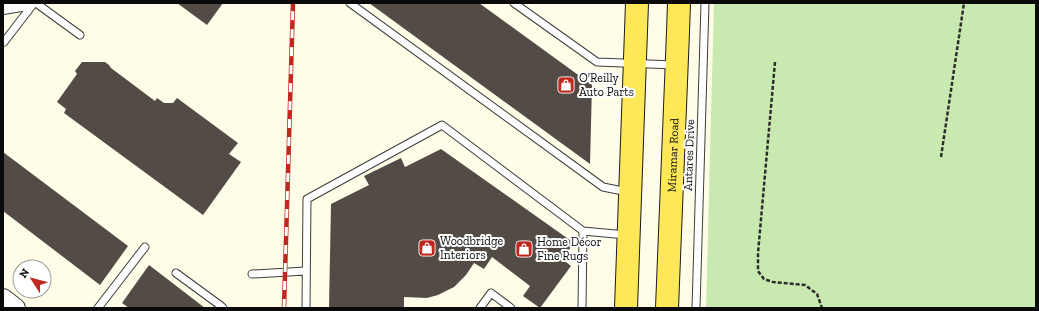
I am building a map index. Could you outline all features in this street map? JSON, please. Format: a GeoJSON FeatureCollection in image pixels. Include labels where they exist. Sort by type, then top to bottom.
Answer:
{"type":"FeatureCollection","features":[{"type":"Feature","properties":{"kind":"main road"},"geometry":{"type":"LineString","coordinates":[[626,308],[637,3]]}},
{"type":"Feature","properties":{"kind":"main road","name":"Miramar Road"},"geometry":{"type":"LineString","coordinates":[[667,308],[679,3]]}},
{"type":"Feature","properties":{"kind":"street"},"geometry":{"type":"LineString","coordinates":[[4,5],[27,3]]}},
{"type":"Feature","properties":{"kind":"street"},"geometry":{"type":"LineString","coordinates":[[3,298],[16,308]]}},
{"type":"Feature","properties":{"kind":"lane"},"geometry":{"type":"LineString","coordinates":[[4,42],[35,3],[80,35]]}},
{"type":"Feature","properties":{"kind":"lane"},"geometry":{"type":"LineString","coordinates":[[350,3],[603,187],[630,192]]}},
{"type":"Feature","properties":{"kind":"lane"},"geometry":{"type":"LineString","coordinates":[[514,3],[597,62],[677,66]]}},
{"type":"Feature","properties":{"kind":"lane","name":"Antares Drive"},"geometry":{"type":"LineString","coordinates":[[696,308],[704,3]]}},
{"type":"Feature","properties":{"kind":"lane"},"geometry":{"type":"LineString","coordinates":[[306,308],[307,199],[442,125],[583,231],[629,235]]}},
{"type":"Feature","properties":{"kind":"lane"},"geometry":{"type":"LineString","coordinates":[[582,308],[583,231]]}},
{"type":"Feature","properties":{"kind":"lane"},"geometry":{"type":"LineString","coordinates":[[98,308],[145,248]]}},
{"type":"Feature","properties":{"kind":"lane"},"geometry":{"type":"LineString","coordinates":[[252,274],[306,271]]}},
{"type":"Feature","properties":{"kind":"lane"},"geometry":{"type":"LineString","coordinates":[[176,274],[223,308]]}},
{"type":"Feature","properties":{"kind":"lane"},"geometry":{"type":"LineString","coordinates":[[480,308],[491,293],[511,308]]}},
{"type":"Feature","properties":{"kind":"path"},"geometry":{"type":"LineString","coordinates":[[941,157],[964,3]]}},
{"type":"Feature","properties":{"kind":"path"},"geometry":{"type":"LineString","coordinates":[[775,62],[758,253],[758,271],[764,279],[773,282],[805,285],[817,294],[822,308]]}},
{"type":"Feature","properties":{"kind":"green space"},"geometry":{"type":"Polygon","coordinates":[[[714,3],[1036,3],[1036,308],[706,308],[714,3]]]}},
{"type":"Feature","properties":{"kind":"building"},"geometry":{"type":"Polygon","coordinates":[[[177,3],[223,3],[207,25],[177,3]]]}},
{"type":"Feature","properties":{"kind":"building"},"geometry":{"type":"Polygon","coordinates":[[[369,3],[479,3],[592,85],[590,164],[369,3]]]}},
{"type":"Feature","properties":{"kind":"building"},"geometry":{"type":"Polygon","coordinates":[[[82,62],[105,62],[155,101],[157,98],[164,103],[173,103],[177,98],[238,143],[229,154],[241,162],[203,215],[64,113],[66,109],[57,102],[77,74],[75,71],[82,62]]]}},
{"type":"Feature","properties":{"kind":"building"},"geometry":{"type":"Polygon","coordinates":[[[441,149],[574,243],[562,259],[571,266],[540,308],[523,296],[530,286],[492,257],[484,269],[474,263],[466,275],[454,287],[438,295],[427,298],[404,297],[404,307],[329,308],[331,204],[369,185],[364,176],[401,158],[405,167],[441,149]]]}},
{"type":"Feature","properties":{"kind":"building"},"geometry":{"type":"Polygon","coordinates":[[[3,152],[128,246],[100,285],[3,211],[3,152]]]}},
{"type":"Feature","properties":{"kind":"building"},"geometry":{"type":"Polygon","coordinates":[[[149,265],[205,308],[129,308],[122,303],[149,265]]]}},
{"type":"Feature","properties":{"kind":"railway"},"geometry":{"type":"LineString","coordinates":[[284,308],[293,3]]}},
{"type":"Feature","properties":{"kind":"place","name":"O'Reilly Auto Parts"},"geometry":{"type":"Point","coordinates":[566,85]}},
{"type":"Feature","properties":{"kind":"place","name":"Woodbridge Interiors"},"geometry":{"type":"Point","coordinates":[427,248]}},
{"type":"Feature","properties":{"kind":"place","name":"Home Décor Fine Rugs"},"geometry":{"type":"Point","coordinates":[524,249]}}]}
